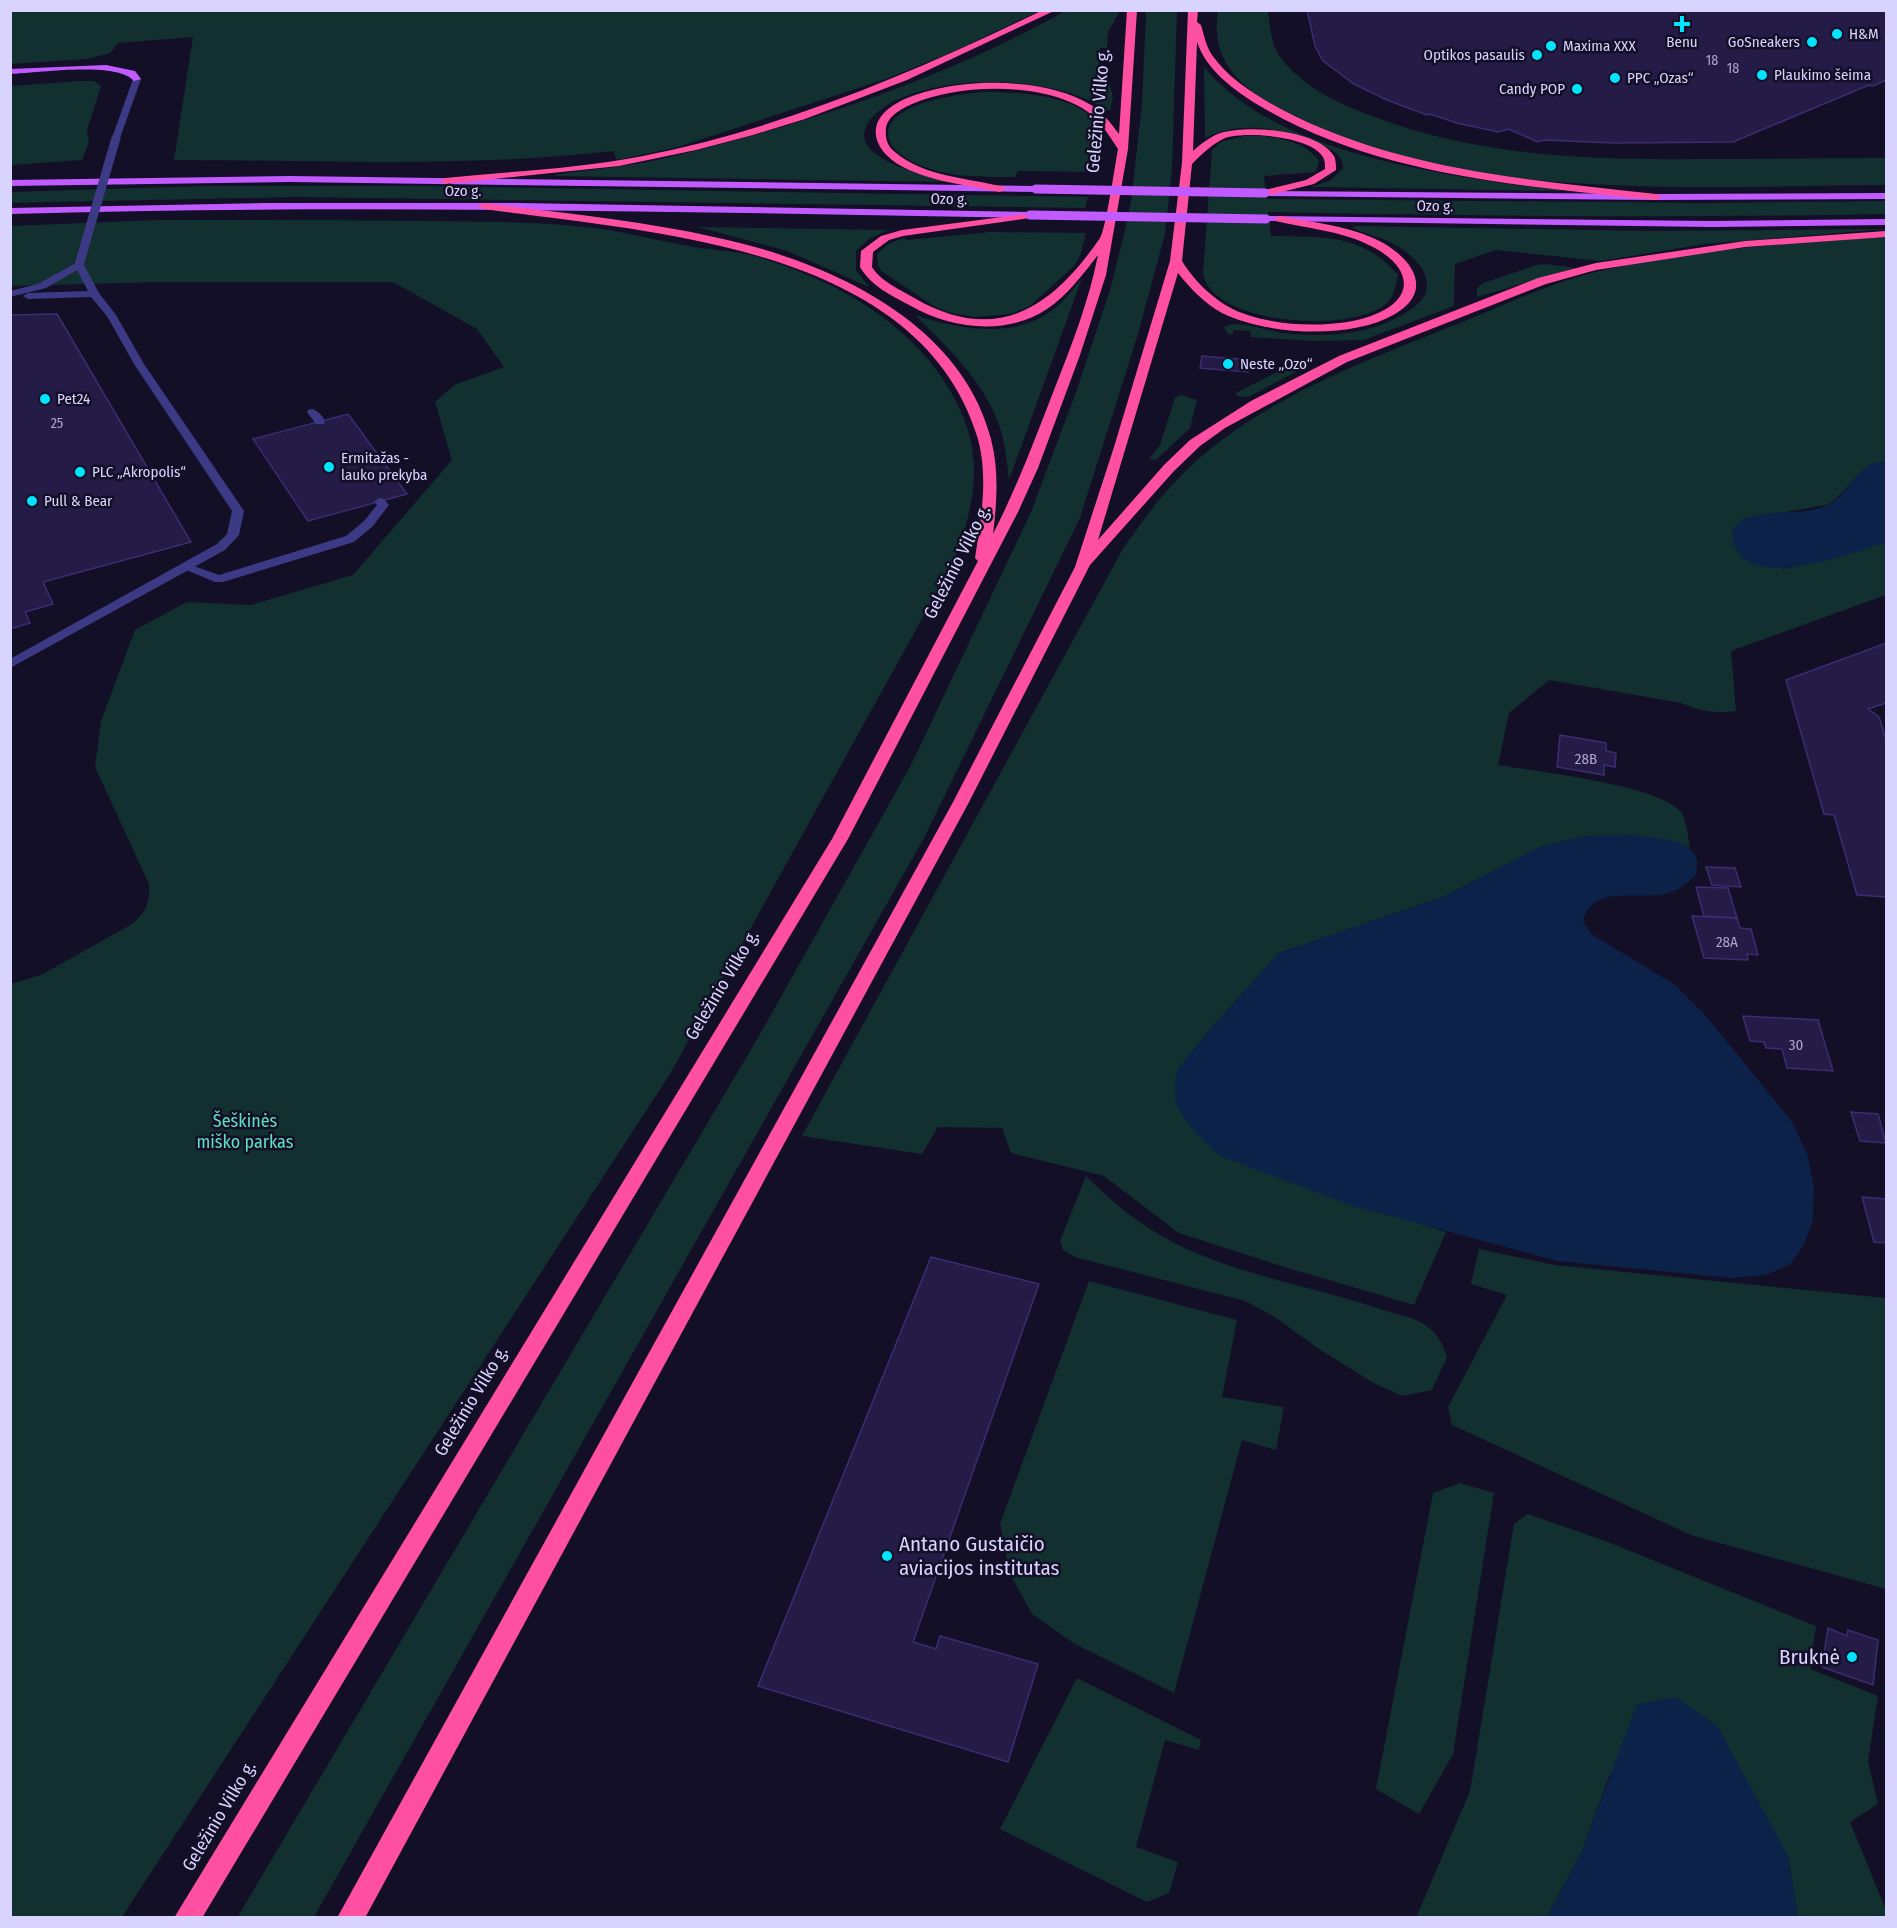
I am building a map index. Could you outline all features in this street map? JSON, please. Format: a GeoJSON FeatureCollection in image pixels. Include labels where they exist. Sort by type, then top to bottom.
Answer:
{"type":"FeatureCollection","features":[{"type":"Feature","properties":{"kind":"highway"},"geometry":{"type":"LineString","coordinates":[[445,181],[610,164],[679,151],[724,139],[804,115],[880,87],[978,46],[1052,10]]}},
{"type":"Feature","properties":{"kind":"highway","name":"Geležinio Vilko g."},"geometry":{"type":"LineString","coordinates":[[187,1917],[840,839],[1011,512],[1032,468],[1074,355],[1100,275],[1123,149],[1132,10]]}},
{"type":"Feature","properties":{"kind":"highway"},"geometry":{"type":"LineString","coordinates":[[350,1917],[960,804],[1082,567],[1122,447],[1176,261],[1187,163],[1193,15]]}},
{"type":"Feature","properties":{"kind":"highway"},"geometry":{"type":"LineString","coordinates":[[1193,15],[1207,55],[1243,90],[1285,116],[1348,144],[1456,173],[1656,197]]}},
{"type":"Feature","properties":{"kind":"highway"},"geometry":{"type":"LineString","coordinates":[[1000,189],[920,170],[896,158],[880,140],[879,129],[883,119],[893,110],[909,102],[951,90],[974,87],[1024,89],[1047,93],[1084,106],[1099,116],[1110,128],[1123,149]]}},
{"type":"Feature","properties":{"kind":"highway"},"geometry":{"type":"LineString","coordinates":[[1187,163],[1216,138],[1245,132],[1284,134],[1300,139],[1329,155],[1333,162],[1331,170],[1322,177],[1265,193]]}},
{"type":"Feature","properties":{"kind":"highway"},"geometry":{"type":"LineString","coordinates":[[484,206],[672,231],[749,250],[833,280],[879,304],[902,320],[930,344],[954,372],[975,408],[984,438],[989,469],[990,503],[980,571]]}},
{"type":"Feature","properties":{"kind":"highway"},"geometry":{"type":"LineString","coordinates":[[1030,215],[902,233],[885,238],[867,251],[866,267],[874,277],[934,314],[966,321],[1000,321],[1023,316],[1042,307],[1078,272],[1107,236]]}},
{"type":"Feature","properties":{"kind":"highway"},"geometry":{"type":"LineString","coordinates":[[1176,261],[1186,277],[1200,291],[1225,309],[1239,315],[1285,325],[1344,326],[1370,320],[1391,312],[1410,293],[1413,280],[1405,266],[1378,245],[1349,235],[1280,219]]}},
{"type":"Feature","properties":{"kind":"highway"},"geometry":{"type":"LineString","coordinates":[[1082,567],[1169,468],[1195,443],[1256,404],[1343,359],[1542,281],[1596,267],[1744,244],[1887,234]]}},
{"type":"Feature","properties":{"kind":"main road"},"geometry":{"type":"LineString","coordinates":[[10,74],[106,68],[132,73],[137,80]]}},
{"type":"Feature","properties":{"kind":"main road","name":"Ozo g."},"geometry":{"type":"LineString","coordinates":[[10,183],[111,179],[445,181],[1265,193],[1656,197],[1887,196]]}},
{"type":"Feature","properties":{"kind":"main road","name":"Ozo g."},"geometry":{"type":"LineString","coordinates":[[10,211],[243,206],[484,206],[1266,219],[1712,224],[1887,222]]}},
{"type":"Feature","properties":{"kind":"street"},"geometry":{"type":"LineString","coordinates":[[10,664],[221,547],[233,536],[238,512],[134,356],[111,315],[94,294],[79,265],[116,138],[137,80]]}},
{"type":"Feature","properties":{"kind":"street"},"geometry":{"type":"LineString","coordinates":[[10,295],[42,286],[79,265]]}},
{"type":"Feature","properties":{"kind":"street"},"geometry":{"type":"LineString","coordinates":[[10,295],[94,294]]}},
{"type":"Feature","properties":{"kind":"street"},"geometry":{"type":"LineString","coordinates":[[312,412],[320,422]]}},
{"type":"Feature","properties":{"kind":"street"},"geometry":{"type":"LineString","coordinates":[[185,567],[219,579],[350,539],[363,530],[379,512],[383,505],[380,501]]}},
{"type":"Feature","properties":{"kind":"green space"},"geometry":{"type":"Polygon","coordinates":[[[11,10],[1039,11],[950,53],[886,79],[678,147],[617,160],[613,151],[504,160],[394,162],[174,160],[193,37],[118,43],[110,53],[87,59],[11,64],[11,10]]]}},
{"type":"Feature","properties":{"kind":"green space"},"geometry":{"type":"Polygon","coordinates":[[[1065,11],[1120,11],[1108,32],[1107,48],[1100,48],[1099,71],[1106,73],[1113,96],[1110,111],[1063,91],[1036,85],[979,82],[925,90],[901,98],[883,108],[868,123],[864,136],[869,147],[879,157],[911,171],[954,182],[553,176],[669,157],[727,143],[827,113],[877,96],[974,57],[1065,11]]]}},
{"type":"Feature","properties":{"kind":"green space"},"geometry":{"type":"Polygon","coordinates":[[[1146,11],[1177,11],[1172,169],[1165,234],[1138,334],[1080,518],[924,838],[314,1917],[237,1918],[759,1036],[911,765],[1031,512],[1075,395],[1110,290],[1131,201],[1142,104],[1146,11]]]}},
{"type":"Feature","properties":{"kind":"green space"},"geometry":{"type":"Polygon","coordinates":[[[1218,11],[1268,11],[1278,53],[1300,78],[1311,86],[1347,106],[1372,116],[1455,141],[1538,154],[1623,159],[1886,158],[1886,185],[1714,187],[1599,185],[1485,174],[1413,160],[1380,151],[1332,133],[1301,119],[1251,91],[1227,65],[1220,50],[1217,32],[1218,11]]]}},
{"type":"Feature","properties":{"kind":"green space"},"geometry":{"type":"Polygon","coordinates":[[[1204,67],[1230,93],[1261,114],[1295,132],[1332,146],[1409,167],[1562,191],[1311,187],[1331,180],[1343,168],[1339,156],[1328,148],[1305,138],[1262,128],[1234,129],[1205,138],[1204,67]]]}},
{"type":"Feature","properties":{"kind":"green space"},"geometry":{"type":"Polygon","coordinates":[[[94,81],[101,86],[87,130],[89,142],[82,160],[11,165],[11,86],[94,81]]]}},
{"type":"Feature","properties":{"kind":"green space"},"geometry":{"type":"Polygon","coordinates":[[[984,92],[1045,97],[1076,106],[1088,114],[1098,124],[1091,172],[1018,171],[1015,177],[949,174],[911,161],[890,143],[888,134],[891,123],[912,107],[943,98],[984,92]]]}},
{"type":"Feature","properties":{"kind":"green space"},"geometry":{"type":"Polygon","coordinates":[[[1244,136],[1264,136],[1295,143],[1313,154],[1319,161],[1316,172],[1264,176],[1267,199],[1701,203],[1886,201],[1886,214],[1577,216],[1268,212],[1271,236],[1324,238],[1355,244],[1384,261],[1398,275],[1389,301],[1372,312],[1348,318],[1319,321],[1287,320],[1257,314],[1231,305],[1212,291],[1203,273],[1212,150],[1221,142],[1244,136]]]}},
{"type":"Feature","properties":{"kind":"green space"},"geometry":{"type":"Polygon","coordinates":[[[206,186],[411,186],[1088,197],[1085,208],[297,197],[11,203],[10,192],[206,186]]]}},
{"type":"Feature","properties":{"kind":"green space","name":"Šeškinės miško parkas"},"geometry":{"type":"Polygon","coordinates":[[[157,220],[550,224],[616,231],[692,247],[742,253],[776,263],[803,273],[854,298],[900,331],[920,351],[938,372],[964,419],[971,442],[974,464],[973,487],[963,535],[954,561],[670,1074],[122,1917],[11,1918],[11,984],[41,975],[132,924],[146,907],[149,884],[95,767],[101,721],[135,630],[187,602],[251,605],[353,575],[452,460],[435,402],[454,385],[504,367],[477,329],[393,282],[161,282],[11,286],[11,226],[157,220]]]}},
{"type":"Feature","properties":{"kind":"green space"},"geometry":{"type":"Polygon","coordinates":[[[697,227],[888,230],[869,239],[856,251],[856,270],[869,287],[787,251],[697,227]]]}},
{"type":"Feature","properties":{"kind":"green space"},"geometry":{"type":"Polygon","coordinates":[[[1352,227],[1650,231],[1886,229],[1705,244],[1601,261],[1496,250],[1455,264],[1454,306],[1364,340],[1313,341],[1251,337],[1250,331],[1234,330],[1232,335],[1227,333],[1224,327],[1236,324],[1282,333],[1316,335],[1351,332],[1384,324],[1417,305],[1427,288],[1422,268],[1402,249],[1352,227]]]}},
{"type":"Feature","properties":{"kind":"green space"},"geometry":{"type":"Polygon","coordinates":[[[990,232],[1086,233],[1080,256],[1074,266],[1030,306],[1011,314],[975,317],[950,313],[934,306],[881,271],[878,266],[877,254],[888,244],[904,238],[907,240],[990,232]]]}},
{"type":"Feature","properties":{"kind":"green space"},"geometry":{"type":"Polygon","coordinates":[[[1886,237],[1886,461],[1876,463],[1861,472],[1842,493],[1827,505],[1744,519],[1732,530],[1783,569],[1831,559],[1886,542],[1886,595],[1731,651],[1736,711],[1708,711],[1681,703],[1549,680],[1509,713],[1498,765],[1566,775],[1624,787],[1669,802],[1683,815],[1690,848],[1669,840],[1586,836],[1540,847],[1443,897],[1279,953],[1205,1035],[1417,1223],[1446,1232],[1414,1305],[1179,1233],[1104,1176],[1011,1153],[1002,1128],[938,1127],[922,1154],[802,1136],[1124,547],[1167,491],[1203,455],[1235,430],[1307,388],[1384,353],[1567,280],[1639,263],[1709,252],[1886,237]]]}},
{"type":"Feature","properties":{"kind":"green space"},"geometry":{"type":"Polygon","coordinates":[[[1546,264],[1575,268],[1477,297],[1477,288],[1483,283],[1546,264]]]}},
{"type":"Feature","properties":{"kind":"green space"},"geometry":{"type":"Polygon","coordinates":[[[1082,278],[1009,480],[1001,431],[984,393],[940,340],[915,315],[948,324],[984,329],[1018,326],[1050,312],[1082,278]]]}},
{"type":"Feature","properties":{"kind":"green space"},"geometry":{"type":"Polygon","coordinates":[[[1298,361],[1308,363],[1307,366],[1248,397],[1237,396],[1236,393],[1298,361]]]}},
{"type":"Feature","properties":{"kind":"green space"},"geometry":{"type":"Polygon","coordinates":[[[1181,395],[1197,400],[1190,428],[1156,460],[1149,459],[1160,445],[1175,397],[1181,395]]]}},
{"type":"Feature","properties":{"kind":"green space"},"geometry":{"type":"Polygon","coordinates":[[[1086,1176],[1134,1218],[1189,1250],[1235,1268],[1354,1301],[1424,1324],[1439,1338],[1447,1357],[1432,1390],[1402,1396],[1372,1382],[1319,1349],[1275,1317],[1245,1301],[1075,1257],[1063,1250],[1060,1241],[1086,1176]]]}},
{"type":"Feature","properties":{"kind":"green space"},"geometry":{"type":"Polygon","coordinates":[[[1479,1249],[1555,1265],[1886,1298],[1886,1589],[1691,1535],[1452,1425],[1448,1407],[1507,1295],[1471,1284],[1479,1249]]]}},
{"type":"Feature","properties":{"kind":"green space"},"geometry":{"type":"Polygon","coordinates":[[[1089,1281],[1237,1320],[1222,1397],[1284,1407],[1276,1450],[1242,1440],[1174,1693],[1075,1644],[1032,1614],[1010,1574],[1000,1524],[1089,1281]]]}},
{"type":"Feature","properties":{"kind":"green space"},"geometry":{"type":"Polygon","coordinates":[[[1460,1483],[1494,1493],[1453,1754],[1419,1814],[1376,1789],[1433,1493],[1460,1483]]]}},
{"type":"Feature","properties":{"kind":"green space"},"geometry":{"type":"Polygon","coordinates":[[[1528,1514],[1608,1542],[1816,1626],[1810,1669],[1878,1696],[1868,1761],[1878,1804],[1850,1822],[1886,1910],[1886,1917],[1798,1917],[1788,1856],[1610,1774],[1582,1851],[1547,1917],[1416,1918],[1470,1791],[1514,1524],[1528,1514]]]}},
{"type":"Feature","properties":{"kind":"green space"},"geometry":{"type":"Polygon","coordinates":[[[1077,1678],[1201,1740],[1199,1750],[1165,1740],[1136,1847],[1178,1862],[1169,1893],[1147,1902],[1000,1829],[1077,1678]]]}},
{"type":"Feature","properties":{"kind":"water"},"geometry":{"type":"Polygon","coordinates":[[[1886,461],[1886,542],[1802,566],[1778,568],[1757,565],[1741,557],[1733,540],[1733,532],[1741,521],[1761,514],[1805,511],[1826,506],[1842,495],[1866,468],[1886,461]]]}},
{"type":"Feature","properties":{"kind":"water"},"geometry":{"type":"Polygon","coordinates":[[[1629,835],[1668,840],[1687,847],[1694,853],[1697,860],[1696,874],[1682,887],[1665,894],[1617,896],[1596,902],[1588,909],[1583,921],[1591,934],[1674,984],[1707,1017],[1793,1123],[1807,1154],[1814,1187],[1813,1220],[1803,1246],[1790,1265],[1765,1275],[1731,1278],[1557,1261],[1350,1205],[1220,1156],[1191,1128],[1176,1105],[1177,1070],[1205,1035],[1279,953],[1443,897],[1540,847],[1586,836],[1629,835]]]}},
{"type":"Feature","properties":{"kind":"water"},"geometry":{"type":"Polygon","coordinates":[[[1676,1697],[1718,1727],[1788,1856],[1798,1917],[1547,1917],[1582,1851],[1637,1704],[1676,1697]]]}},
{"type":"Feature","properties":{"kind":"building","name":"PPC „Ozas“"},"geometry":{"type":"Polygon","coordinates":[[[1307,10],[1886,10],[1886,80],[1733,142],[1614,143],[1544,140],[1538,142],[1508,129],[1498,132],[1427,115],[1387,100],[1354,84],[1323,61],[1315,46],[1307,10]]]}},
{"type":"Feature","properties":{"kind":"building","name":"PLC „Akropolis“"},"geometry":{"type":"Polygon","coordinates":[[[57,314],[191,542],[43,582],[53,604],[25,612],[30,623],[10,629],[10,315],[57,314]]]}},
{"type":"Feature","properties":{"kind":"building"},"geometry":{"type":"Polygon","coordinates":[[[1202,356],[1250,360],[1248,372],[1200,368],[1202,356]]]}},
{"type":"Feature","properties":{"kind":"building","name":"Ermitažas - lauko prekyba"},"geometry":{"type":"Polygon","coordinates":[[[348,414],[407,494],[308,521],[253,439],[348,414]]]}},
{"type":"Feature","properties":{"kind":"building"},"geometry":{"type":"Polygon","coordinates":[[[1886,643],[1886,703],[1868,709],[1879,717],[1886,740],[1886,897],[1857,895],[1834,815],[1824,814],[1786,680],[1886,643]]]}},
{"type":"Feature","properties":{"kind":"building"},"geometry":{"type":"Polygon","coordinates":[[[1560,735],[1606,743],[1606,751],[1616,753],[1615,767],[1604,765],[1604,775],[1557,767],[1560,735]]]}},
{"type":"Feature","properties":{"kind":"building"},"geometry":{"type":"Polygon","coordinates":[[[1706,867],[1735,868],[1741,887],[1712,885],[1706,867]]]}},
{"type":"Feature","properties":{"kind":"building"},"geometry":{"type":"Polygon","coordinates":[[[1696,887],[1728,888],[1737,918],[1704,916],[1696,887]]]}},
{"type":"Feature","properties":{"kind":"building"},"geometry":{"type":"Polygon","coordinates":[[[1692,916],[1737,918],[1740,928],[1751,929],[1758,955],[1747,954],[1748,960],[1704,958],[1692,916]]]}},
{"type":"Feature","properties":{"kind":"building"},"geometry":{"type":"Polygon","coordinates":[[[1743,1016],[1818,1020],[1833,1071],[1787,1068],[1782,1049],[1766,1048],[1764,1042],[1750,1041],[1743,1016]]]}},
{"type":"Feature","properties":{"kind":"building"},"geometry":{"type":"Polygon","coordinates":[[[1851,1112],[1878,1114],[1886,1143],[1860,1141],[1851,1112]]]}},
{"type":"Feature","properties":{"kind":"building"},"geometry":{"type":"Polygon","coordinates":[[[1862,1197],[1886,1199],[1886,1243],[1874,1242],[1862,1197]]]}},
{"type":"Feature","properties":{"kind":"building"},"geometry":{"type":"Polygon","coordinates":[[[931,1257],[1039,1284],[913,1642],[936,1649],[940,1636],[1038,1664],[1008,1762],[758,1686],[931,1257]]]}},
{"type":"Feature","properties":{"kind":"building"},"geometry":{"type":"Polygon","coordinates":[[[1828,1628],[1847,1636],[1848,1630],[1878,1640],[1873,1685],[1822,1667],[1828,1628]]]}},
{"type":"Feature","properties":{"kind":"place","name":"Benu"},"geometry":{"type":"Point","coordinates":[1682,24]}},
{"type":"Feature","properties":{"kind":"place","name":"H&M"},"geometry":{"type":"Point","coordinates":[1837,34]}},
{"type":"Feature","properties":{"kind":"place","name":"GoSneakers"},"geometry":{"type":"Point","coordinates":[1812,42]}},
{"type":"Feature","properties":{"kind":"place","name":"Maxima XXX"},"geometry":{"type":"Point","coordinates":[1551,46]}},
{"type":"Feature","properties":{"kind":"place","name":"Optikos pasaulis"},"geometry":{"type":"Point","coordinates":[1537,55]}},
{"type":"Feature","properties":{"kind":"place","name":"Plaukimo šeima"},"geometry":{"type":"Point","coordinates":[1762,75]}},
{"type":"Feature","properties":{"kind":"place","name":"PPC „Ozas“"},"geometry":{"type":"Point","coordinates":[1615,78]}},
{"type":"Feature","properties":{"kind":"place","name":"Candy POP"},"geometry":{"type":"Point","coordinates":[1577,89]}},
{"type":"Feature","properties":{"kind":"place","name":"Neste „Ozo“"},"geometry":{"type":"Point","coordinates":[1228,364]}},
{"type":"Feature","properties":{"kind":"place","name":"Pet24"},"geometry":{"type":"Point","coordinates":[45,399]}},
{"type":"Feature","properties":{"kind":"place","name":"Ermitažas - lauko prekyba"},"geometry":{"type":"Point","coordinates":[329,467]}},
{"type":"Feature","properties":{"kind":"place","name":"PLC „Akropolis“"},"geometry":{"type":"Point","coordinates":[80,472]}},
{"type":"Feature","properties":{"kind":"place","name":"Pull & Bear"},"geometry":{"type":"Point","coordinates":[32,501]}},
{"type":"Feature","properties":{"kind":"place","name":"Antano Gustaičio aviacijos institutas"},"geometry":{"type":"Point","coordinates":[887,1556]}},
{"type":"Feature","properties":{"kind":"place","name":"Bruknė"},"geometry":{"type":"Point","coordinates":[1852,1657]}}]}
